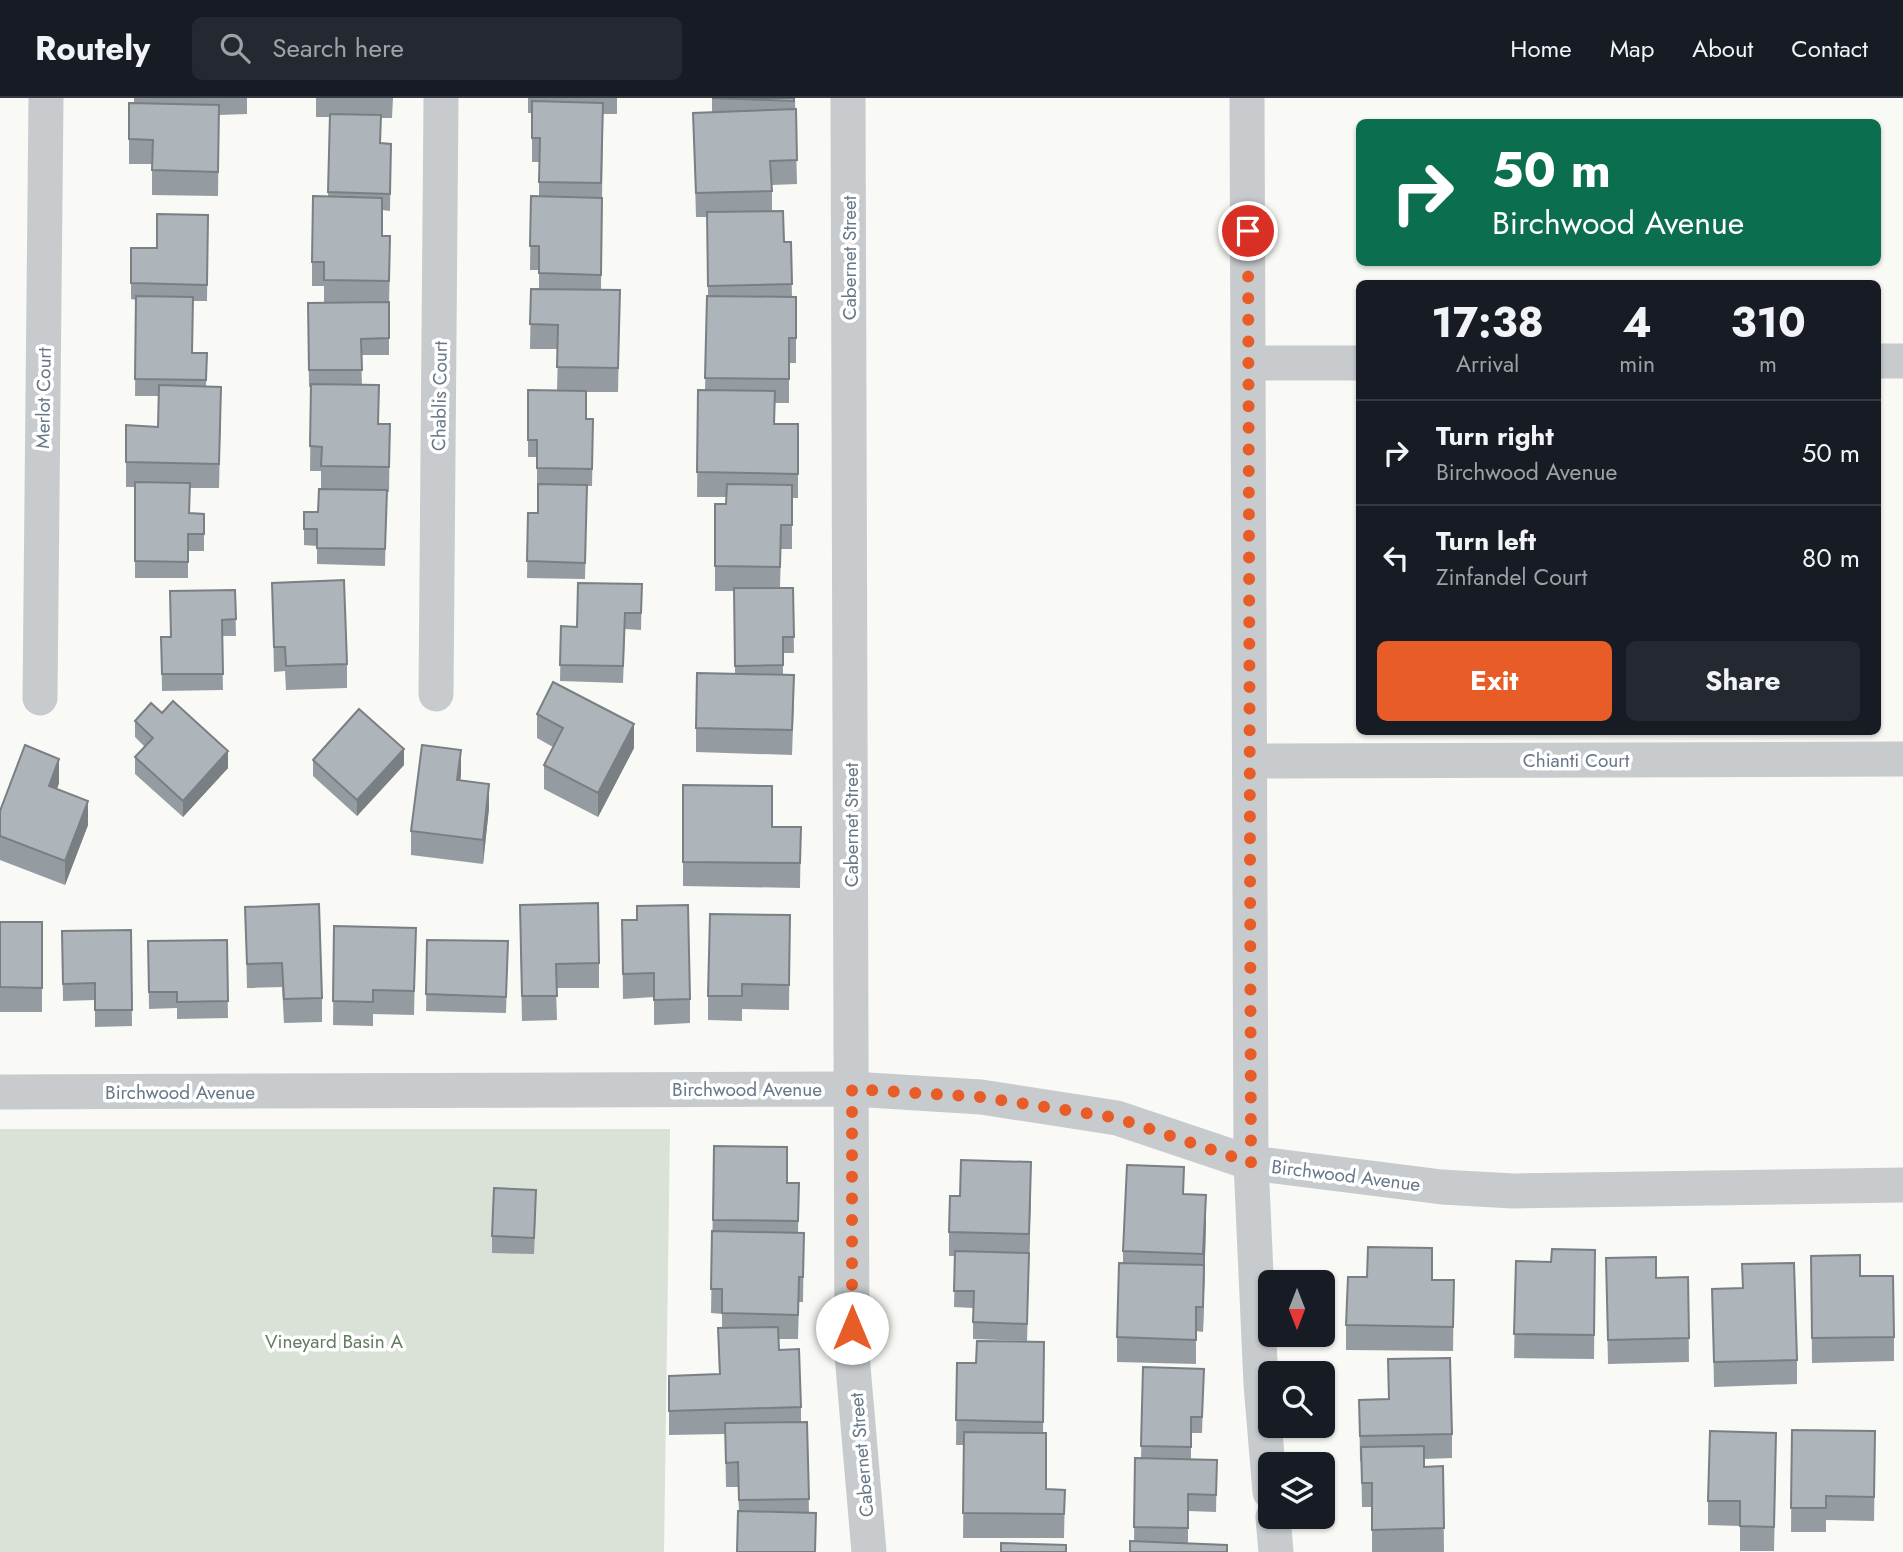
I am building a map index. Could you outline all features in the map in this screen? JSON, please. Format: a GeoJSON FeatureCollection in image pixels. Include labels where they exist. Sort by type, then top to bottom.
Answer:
{"type":"FeatureCollection","features":[{"type":"Feature","properties":{"kind":"street","name":"Merlot Court"},"geometry":{"type":"LineString","coordinates":[[40,698],[46,98]]}},
{"type":"Feature","properties":{"kind":"street","name":"Chablis Court"},"geometry":{"type":"LineString","coordinates":[[436,694],[442,98]]}},
{"type":"Feature","properties":{"kind":"street","name":"Cabernet Street"},"geometry":{"type":"LineString","coordinates":[[848,98],[852,1355],[869,1552]]}},
{"type":"Feature","properties":{"kind":"street"},"geometry":{"type":"LineString","coordinates":[[1247,98],[1251,1163],[1267,1452]]}},
{"type":"Feature","properties":{"kind":"street"},"geometry":{"type":"LineString","coordinates":[[1881,361],[1903,361]]}},
{"type":"Feature","properties":{"kind":"street"},"geometry":{"type":"LineString","coordinates":[[1249,363],[1356,363]]}},
{"type":"Feature","properties":{"kind":"street","name":"Chianti Court"},"geometry":{"type":"LineString","coordinates":[[1250,761],[1903,759]]}},
{"type":"Feature","properties":{"kind":"street","name":"Birchwood Avenue"},"geometry":{"type":"LineString","coordinates":[[0,1092],[852,1089],[981,1097],[1117,1118],[1251,1163],[1378,1181],[1513,1191],[1903,1185]]}},
{"type":"Feature","properties":{"kind":"street"},"geometry":{"type":"LineString","coordinates":[[1274,1529],[1276,1552]]}},
{"type":"Feature","properties":{"kind":"green space","name":"Vineyard Basin A"},"geometry":{"type":"Polygon","coordinates":[[[0,1129],[670,1129],[664,1552],[0,1552],[0,1129]]]}},
{"type":"Feature","properties":{"kind":"building"},"geometry":{"type":"Polygon","coordinates":[[[712,98],[794,98],[794,101],[712,98]]]}},
{"type":"Feature","properties":{"kind":"building"},"geometry":{"type":"Polygon","coordinates":[[[532,101],[603,103],[601,183],[539,182],[540,138],[532,138],[532,101]]]}},
{"type":"Feature","properties":{"kind":"building"},"geometry":{"type":"Polygon","coordinates":[[[129,103],[219,105],[218,172],[152,170],[153,140],[129,139],[129,103]]]}},
{"type":"Feature","properties":{"kind":"building"},"geometry":{"type":"Polygon","coordinates":[[[796,109],[797,160],[770,161],[772,191],[696,193],[693,113],[796,109]]]}},
{"type":"Feature","properties":{"kind":"building"},"geometry":{"type":"Polygon","coordinates":[[[330,114],[381,115],[380,143],[391,144],[390,194],[328,192],[330,114]]]}},
{"type":"Feature","properties":{"kind":"building"},"geometry":{"type":"Polygon","coordinates":[[[313,196],[382,198],[382,236],[390,236],[389,281],[324,280],[324,262],[312,262],[313,196]]]}},
{"type":"Feature","properties":{"kind":"building"},"geometry":{"type":"Polygon","coordinates":[[[531,196],[602,198],[601,275],[539,273],[539,246],[530,246],[531,196]]]}},
{"type":"Feature","properties":{"kind":"building"},"geometry":{"type":"Polygon","coordinates":[[[783,211],[784,242],[791,242],[792,284],[708,286],[707,212],[783,211]]]}},
{"type":"Feature","properties":{"kind":"building"},"geometry":{"type":"Polygon","coordinates":[[[157,214],[208,215],[207,285],[131,283],[131,248],[157,248],[157,214]]]}},
{"type":"Feature","properties":{"kind":"building"},"geometry":{"type":"Polygon","coordinates":[[[531,289],[620,290],[618,368],[557,367],[558,325],[530,324],[531,289]]]}},
{"type":"Feature","properties":{"kind":"building"},"geometry":{"type":"Polygon","coordinates":[[[136,296],[193,297],[192,353],[207,353],[206,380],[135,379],[136,296]]]}},
{"type":"Feature","properties":{"kind":"building"},"geometry":{"type":"Polygon","coordinates":[[[707,296],[796,297],[796,338],[789,338],[789,379],[705,378],[707,296]]]}},
{"type":"Feature","properties":{"kind":"building"},"geometry":{"type":"Polygon","coordinates":[[[389,302],[389,338],[361,339],[362,370],[309,370],[308,303],[389,302]]]}},
{"type":"Feature","properties":{"kind":"building"},"geometry":{"type":"Polygon","coordinates":[[[311,384],[379,385],[378,424],[390,424],[389,467],[321,466],[322,447],[310,446],[311,384]]]}},
{"type":"Feature","properties":{"kind":"building"},"geometry":{"type":"Polygon","coordinates":[[[159,385],[221,387],[219,464],[126,462],[126,425],[158,427],[159,385]]]}},
{"type":"Feature","properties":{"kind":"building"},"geometry":{"type":"Polygon","coordinates":[[[528,390],[586,391],[586,419],[593,419],[592,469],[537,468],[537,440],[528,440],[528,390]]]}},
{"type":"Feature","properties":{"kind":"building"},"geometry":{"type":"Polygon","coordinates":[[[698,390],[775,391],[774,424],[798,424],[798,474],[697,472],[698,390]]]}},
{"type":"Feature","properties":{"kind":"building"},"geometry":{"type":"Polygon","coordinates":[[[135,482],[190,483],[189,513],[204,514],[204,534],[188,534],[188,562],[135,561],[135,482]]]}},
{"type":"Feature","properties":{"kind":"building"},"geometry":{"type":"Polygon","coordinates":[[[538,484],[587,485],[585,563],[527,561],[528,513],[538,513],[538,484]]]}},
{"type":"Feature","properties":{"kind":"building"},"geometry":{"type":"Polygon","coordinates":[[[727,484],[792,485],[792,525],[781,525],[780,567],[715,566],[715,504],[726,504],[727,484]]]}},
{"type":"Feature","properties":{"kind":"building"},"geometry":{"type":"Polygon","coordinates":[[[319,489],[387,490],[385,549],[317,548],[317,529],[304,529],[304,512],[318,512],[319,489]]]}},
{"type":"Feature","properties":{"kind":"building"},"geometry":{"type":"Polygon","coordinates":[[[344,580],[347,664],[286,666],[285,647],[274,647],[272,583],[344,580]]]}},
{"type":"Feature","properties":{"kind":"building"},"geometry":{"type":"Polygon","coordinates":[[[578,583],[642,584],[641,613],[625,613],[623,666],[560,665],[561,626],[577,627],[578,583]]]}},
{"type":"Feature","properties":{"kind":"building"},"geometry":{"type":"Polygon","coordinates":[[[734,588],[793,588],[794,637],[783,637],[783,665],[735,666],[734,588]]]}},
{"type":"Feature","properties":{"kind":"building"},"geometry":{"type":"Polygon","coordinates":[[[235,590],[236,619],[222,620],[223,674],[162,674],[161,637],[171,637],[170,591],[235,590]]]}},
{"type":"Feature","properties":{"kind":"building"},"geometry":{"type":"Polygon","coordinates":[[[697,673],[794,675],[792,730],[696,728],[697,673]]]}},
{"type":"Feature","properties":{"kind":"building"},"geometry":{"type":"Polygon","coordinates":[[[553,682],[634,724],[598,793],[544,765],[563,728],[537,714],[553,682]]]}},
{"type":"Feature","properties":{"kind":"building"},"geometry":{"type":"Polygon","coordinates":[[[173,701],[228,751],[183,801],[135,757],[153,738],[135,721],[151,703],[162,713],[173,701]]]}},
{"type":"Feature","properties":{"kind":"building"},"geometry":{"type":"Polygon","coordinates":[[[359,709],[404,749],[357,800],[313,760],[359,709]]]}},
{"type":"Feature","properties":{"kind":"building"},"geometry":{"type":"Polygon","coordinates":[[[25,745],[59,759],[49,786],[88,801],[65,861],[0,836],[0,811],[25,745]]]}},
{"type":"Feature","properties":{"kind":"building"},"geometry":{"type":"Polygon","coordinates":[[[422,745],[461,750],[457,780],[489,784],[483,840],[411,831],[422,745]]]}},
{"type":"Feature","properties":{"kind":"building"},"geometry":{"type":"Polygon","coordinates":[[[683,785],[772,786],[772,827],[801,827],[800,863],[683,862],[683,785]]]}},
{"type":"Feature","properties":{"kind":"building"},"geometry":{"type":"Polygon","coordinates":[[[598,903],[599,963],[556,964],[557,996],[522,996],[520,905],[598,903]]]}},
{"type":"Feature","properties":{"kind":"building"},"geometry":{"type":"Polygon","coordinates":[[[319,904],[322,998],[284,999],[282,963],[247,964],[245,907],[319,904]]]}},
{"type":"Feature","properties":{"kind":"building"},"geometry":{"type":"Polygon","coordinates":[[[688,905],[690,999],[654,1000],[654,973],[623,974],[622,920],[637,920],[637,906],[688,905]]]}},
{"type":"Feature","properties":{"kind":"building"},"geometry":{"type":"Polygon","coordinates":[[[710,914],[790,915],[789,985],[742,984],[742,996],[708,996],[710,914]]]}},
{"type":"Feature","properties":{"kind":"building"},"geometry":{"type":"Polygon","coordinates":[[[0,922],[42,922],[42,988],[0,987],[0,922]]]}},
{"type":"Feature","properties":{"kind":"building"},"geometry":{"type":"Polygon","coordinates":[[[334,926],[416,928],[414,991],[373,990],[373,1002],[333,1001],[334,926]]]}},
{"type":"Feature","properties":{"kind":"building"},"geometry":{"type":"Polygon","coordinates":[[[131,930],[132,1010],[95,1010],[95,983],[63,984],[62,931],[131,930]]]}},
{"type":"Feature","properties":{"kind":"building"},"geometry":{"type":"Polygon","coordinates":[[[227,940],[228,1001],[177,1002],[177,992],[149,992],[148,941],[227,940]]]}},
{"type":"Feature","properties":{"kind":"building"},"geometry":{"type":"Polygon","coordinates":[[[427,940],[508,941],[506,997],[426,994],[427,940]]]}},
{"type":"Feature","properties":{"kind":"building"},"geometry":{"type":"Polygon","coordinates":[[[714,1146],[787,1147],[787,1183],[799,1183],[798,1221],[713,1220],[714,1146]]]}},
{"type":"Feature","properties":{"kind":"building"},"geometry":{"type":"Polygon","coordinates":[[[961,1160],[1031,1162],[1029,1234],[949,1232],[950,1196],[960,1196],[961,1160]]]}},
{"type":"Feature","properties":{"kind":"building"},"geometry":{"type":"Polygon","coordinates":[[[1127,1165],[1184,1167],[1183,1194],[1206,1195],[1203,1254],[1123,1251],[1127,1165]]]}},
{"type":"Feature","properties":{"kind":"building"},"geometry":{"type":"Polygon","coordinates":[[[494,1188],[536,1190],[534,1238],[492,1236],[494,1188]]]}},
{"type":"Feature","properties":{"kind":"building"},"geometry":{"type":"Polygon","coordinates":[[[712,1231],[804,1233],[803,1277],[799,1277],[798,1315],[722,1313],[722,1289],[711,1289],[712,1231]]]}},
{"type":"Feature","properties":{"kind":"building"},"geometry":{"type":"Polygon","coordinates":[[[1368,1247],[1432,1248],[1432,1280],[1454,1280],[1453,1327],[1346,1325],[1348,1277],[1367,1277],[1368,1247]]]}},
{"type":"Feature","properties":{"kind":"building"},"geometry":{"type":"Polygon","coordinates":[[[1552,1249],[1595,1250],[1594,1335],[1514,1334],[1516,1261],[1551,1262],[1552,1249]]]}},
{"type":"Feature","properties":{"kind":"building"},"geometry":{"type":"Polygon","coordinates":[[[955,1251],[1029,1253],[1027,1324],[973,1322],[974,1291],[954,1291],[955,1251]]]}},
{"type":"Feature","properties":{"kind":"building"},"geometry":{"type":"Polygon","coordinates":[[[1860,1255],[1860,1276],[1893,1276],[1894,1337],[1812,1338],[1811,1256],[1860,1255]]]}},
{"type":"Feature","properties":{"kind":"building"},"geometry":{"type":"Polygon","coordinates":[[[1656,1257],[1656,1278],[1688,1277],[1689,1338],[1608,1340],[1606,1258],[1656,1257]]]}},
{"type":"Feature","properties":{"kind":"building"},"geometry":{"type":"Polygon","coordinates":[[[1119,1263],[1204,1265],[1203,1307],[1196,1307],[1196,1340],[1117,1337],[1119,1263]]]}},
{"type":"Feature","properties":{"kind":"building"},"geometry":{"type":"Polygon","coordinates":[[[1794,1263],[1797,1360],[1714,1362],[1712,1289],[1743,1288],[1742,1264],[1794,1263]]]}},
{"type":"Feature","properties":{"kind":"building"},"geometry":{"type":"Polygon","coordinates":[[[778,1327],[779,1350],[799,1349],[801,1407],[669,1411],[669,1376],[720,1374],[718,1328],[778,1327]]]}},
{"type":"Feature","properties":{"kind":"building"},"geometry":{"type":"Polygon","coordinates":[[[977,1341],[1044,1342],[1043,1422],[956,1420],[957,1363],[976,1363],[977,1341]]]}},
{"type":"Feature","properties":{"kind":"building"},"geometry":{"type":"Polygon","coordinates":[[[1450,1358],[1452,1434],[1360,1436],[1359,1400],[1389,1399],[1388,1359],[1450,1358]]]}},
{"type":"Feature","properties":{"kind":"building"},"geometry":{"type":"Polygon","coordinates":[[[1143,1367],[1204,1369],[1202,1417],[1191,1417],[1191,1447],[1141,1446],[1143,1367]]]}},
{"type":"Feature","properties":{"kind":"building"},"geometry":{"type":"Polygon","coordinates":[[[807,1422],[809,1499],[739,1500],[738,1462],[726,1463],[725,1423],[807,1422]]]}},
{"type":"Feature","properties":{"kind":"building"},"geometry":{"type":"Polygon","coordinates":[[[1792,1430],[1875,1431],[1874,1497],[1826,1496],[1826,1508],[1791,1508],[1792,1430]]]}},
{"type":"Feature","properties":{"kind":"building"},"geometry":{"type":"Polygon","coordinates":[[[1710,1431],[1776,1433],[1774,1527],[1740,1526],[1740,1501],[1708,1501],[1710,1431]]]}},
{"type":"Feature","properties":{"kind":"building"},"geometry":{"type":"Polygon","coordinates":[[[964,1432],[1046,1433],[1046,1489],[1065,1490],[1064,1514],[963,1513],[964,1432]]]}},
{"type":"Feature","properties":{"kind":"building"},"geometry":{"type":"Polygon","coordinates":[[[1424,1446],[1424,1467],[1443,1466],[1444,1528],[1372,1530],[1372,1483],[1362,1483],[1361,1447],[1424,1446]]]}},
{"type":"Feature","properties":{"kind":"building"},"geometry":{"type":"Polygon","coordinates":[[[1135,1458],[1217,1460],[1216,1495],[1188,1494],[1188,1528],[1134,1527],[1135,1458]]]}},
{"type":"Feature","properties":{"kind":"building"},"geometry":{"type":"Polygon","coordinates":[[[738,1511],[816,1513],[815,1552],[737,1552],[738,1511]]]}},
{"type":"Feature","properties":{"kind":"building"},"geometry":{"type":"Polygon","coordinates":[[[1130,1541],[1227,1545],[1227,1552],[1130,1552],[1130,1541]]]}},
{"type":"Feature","properties":{"kind":"building"},"geometry":{"type":"Polygon","coordinates":[[[1001,1543],[1066,1545],[1066,1552],[1001,1552],[1001,1543]]]}},
{"type":"Feature","properties":{"kind":"route"},"geometry":{"type":"LineString","coordinates":[[852,1328],[852,1089],[981,1097],[1117,1118],[1251,1163],[1248,231]]}}]}
